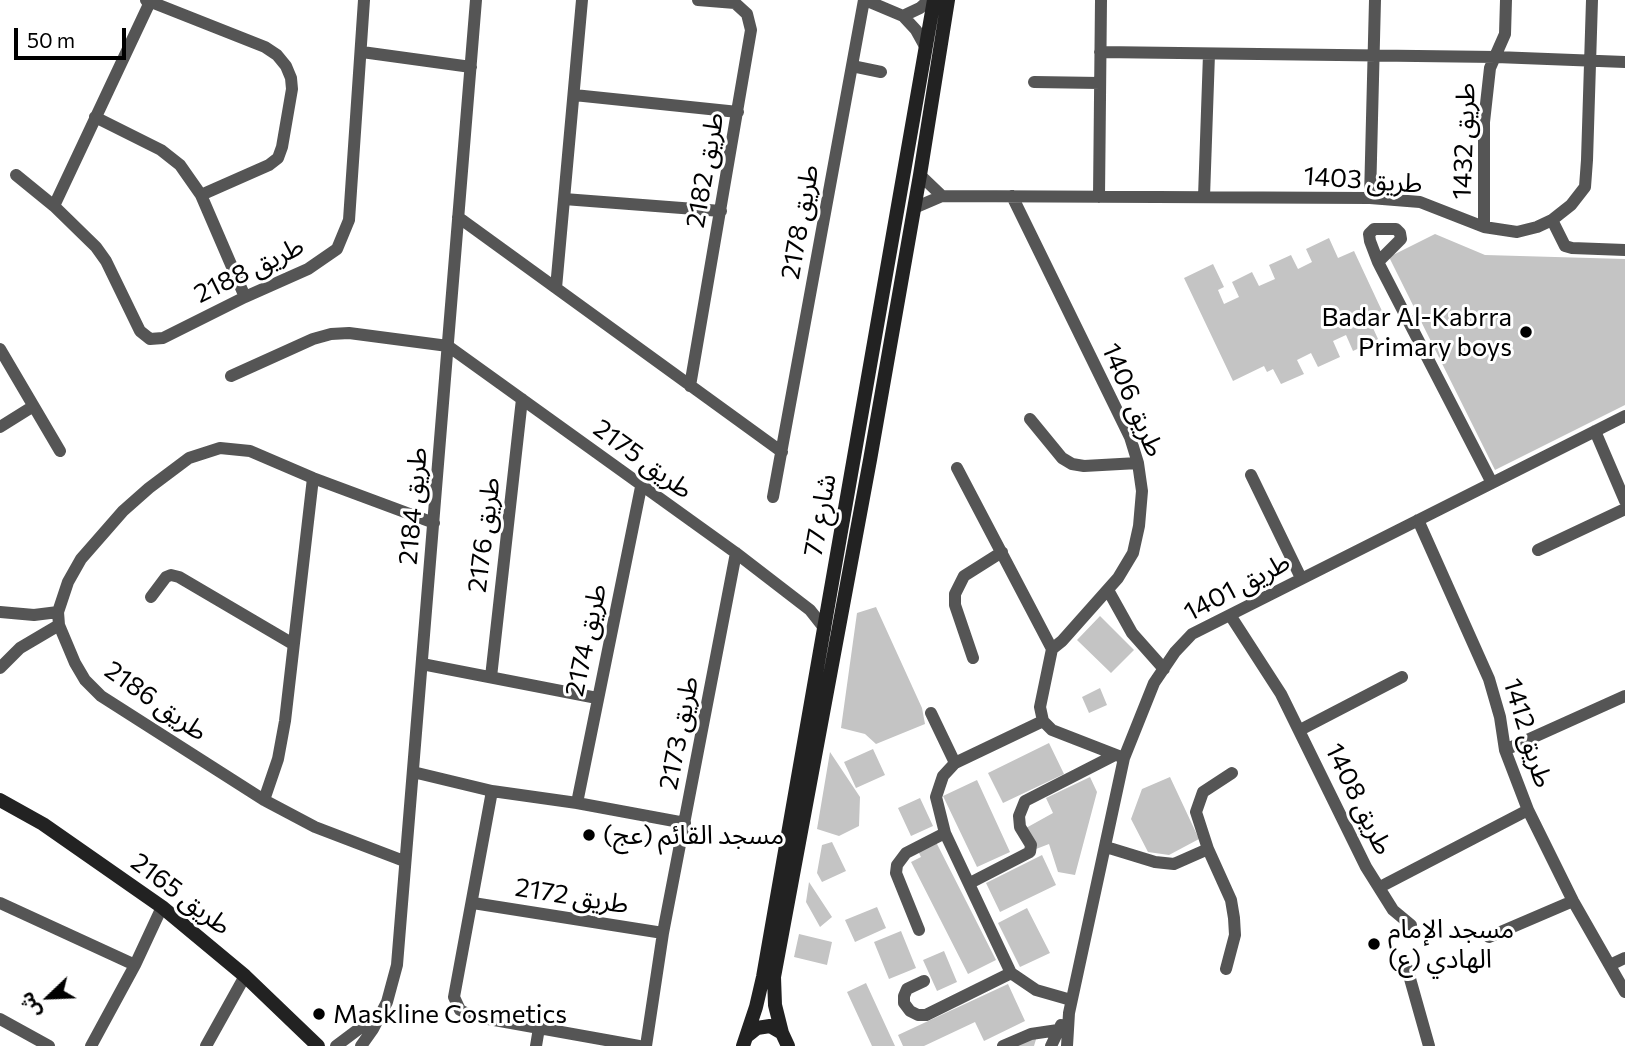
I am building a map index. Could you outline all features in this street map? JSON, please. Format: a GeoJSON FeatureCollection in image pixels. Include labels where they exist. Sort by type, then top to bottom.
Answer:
{"type":"FeatureCollection","features":[{"type":"Feature","properties":{"kind":"street","name":"طريق 2188"},"geometry":{"type":"LineString","coordinates":[[54,206],[96,247],[106,261],[141,331],[150,339],[163,338],[308,269],[337,249],[349,220],[364,0]]}},
{"type":"Feature","properties":{"kind":"street","name":"طريق 2184"},"geometry":{"type":"LineString","coordinates":[[361,1046],[373,1029],[392,991],[397,965],[476,0]]}},
{"type":"Feature","properties":{"kind":"street"},"geometry":{"type":"LineString","coordinates":[[556,288],[582,0]]}},
{"type":"Feature","properties":{"kind":"street","name":"طريق 2182"},"geometry":{"type":"LineString","coordinates":[[690,386],[751,30],[747,14],[735,3],[698,0]]}},
{"type":"Feature","properties":{"kind":"street"},"geometry":{"type":"LineString","coordinates":[[864,0],[902,16],[916,30],[926,48]]}},
{"type":"Feature","properties":{"kind":"street","name":"طريق 2178"},"geometry":{"type":"LineString","coordinates":[[773,497],[864,0]]}},
{"type":"Feature","properties":{"kind":"street"},"geometry":{"type":"LineString","coordinates":[[902,16],[932,0]]}},
{"type":"Feature","properties":{"kind":"street","name":"شارع 77"},"geometry":{"type":"LineString","coordinates":[[745,1041],[760,992],[830,602],[926,48],[932,0]]}},
{"type":"Feature","properties":{"kind":"street","name":"شارع 77"},"geometry":{"type":"LineString","coordinates":[[788,1041],[775,1005],[774,977],[920,175],[948,0]]}},
{"type":"Feature","properties":{"kind":"street"},"geometry":{"type":"LineString","coordinates":[[1099,197],[1101,0]]}},
{"type":"Feature","properties":{"kind":"street"},"geometry":{"type":"LineString","coordinates":[[1370,198],[1375,0]]}},
{"type":"Feature","properties":{"kind":"street","name":"طريق 1432"},"geometry":{"type":"LineString","coordinates":[[1484,227],[1484,121],[1489,76],[1505,34],[1506,0]]}},
{"type":"Feature","properties":{"kind":"street","name":"طريق 1403"},"geometry":{"type":"LineString","coordinates":[[914,208],[942,196],[1370,198],[1420,202],[1484,227],[1517,232],[1537,227],[1552,220],[1571,205],[1585,187],[1592,0]]}},
{"type":"Feature","properties":{"kind":"street"},"geometry":{"type":"LineString","coordinates":[[16,175],[54,206],[148,1],[265,47],[281,61],[291,78],[292,89],[278,158],[269,165],[201,195]]}},
{"type":"Feature","properties":{"kind":"street"},"geometry":{"type":"LineString","coordinates":[[362,52],[471,67]]}},
{"type":"Feature","properties":{"kind":"street","name":"طريق 1432"},"geometry":{"type":"LineString","coordinates":[[1100,52],[1496,57]]}},
{"type":"Feature","properties":{"kind":"street"},"geometry":{"type":"LineString","coordinates":[[1204,197],[1209,54]]}},
{"type":"Feature","properties":{"kind":"street"},"geometry":{"type":"LineString","coordinates":[[1496,57],[1625,62]]}},
{"type":"Feature","properties":{"kind":"street"},"geometry":{"type":"LineString","coordinates":[[852,66],[881,72]]}},
{"type":"Feature","properties":{"kind":"street"},"geometry":{"type":"LineString","coordinates":[[1034,82],[1100,83]]}},
{"type":"Feature","properties":{"kind":"street"},"geometry":{"type":"LineString","coordinates":[[573,95],[738,112]]}},
{"type":"Feature","properties":{"kind":"street"},"geometry":{"type":"LineString","coordinates":[[95,117],[172,157],[201,195],[245,297]]}},
{"type":"Feature","properties":{"kind":"street"},"geometry":{"type":"LineString","coordinates":[[920,175],[942,196]]}},
{"type":"Feature","properties":{"kind":"street","name":"طريق 1406"},"geometry":{"type":"LineString","coordinates":[[1012,196],[1130,437],[1138,463],[1143,496],[1133,553],[1108,590],[1052,649]]}},
{"type":"Feature","properties":{"kind":"street"},"geometry":{"type":"LineString","coordinates":[[564,199],[721,211]]}},
{"type":"Feature","properties":{"kind":"street"},"geometry":{"type":"LineString","coordinates":[[458,217],[782,452]]}},
{"type":"Feature","properties":{"kind":"street"},"geometry":{"type":"LineString","coordinates":[[1552,220],[1565,246],[1625,250]]}},
{"type":"Feature","properties":{"kind":"street"},"geometry":{"type":"LineString","coordinates":[[1378,262],[1492,483]]}},
{"type":"Feature","properties":{"kind":"street"},"geometry":{"type":"LineString","coordinates":[[231,376],[313,339],[331,334],[349,333],[448,346]]}},
{"type":"Feature","properties":{"kind":"street","name":"طريق 2175"},"geometry":{"type":"LineString","coordinates":[[448,346],[736,553],[810,610],[825,629]]}},
{"type":"Feature","properties":{"kind":"street"},"geometry":{"type":"LineString","coordinates":[[0,349],[60,451]]}},
{"type":"Feature","properties":{"kind":"street","name":"طريق 2176"},"geometry":{"type":"LineString","coordinates":[[491,677],[522,399]]}},
{"type":"Feature","properties":{"kind":"street"},"geometry":{"type":"LineString","coordinates":[[0,427],[32,407]]}},
{"type":"Feature","properties":{"kind":"street","name":"طريق 1401"},"geometry":{"type":"LineString","coordinates":[[1067,1046],[1070,1007],[1106,847],[1120,757],[1154,683],[1175,652],[1192,634],[1625,416]]}},
{"type":"Feature","properties":{"kind":"street"},"geometry":{"type":"LineString","coordinates":[[1030,419],[1062,458],[1072,464],[1084,466],[1138,463]]}},
{"type":"Feature","properties":{"kind":"street"},"geometry":{"type":"LineString","coordinates":[[1595,431],[1625,501]]}},
{"type":"Feature","properties":{"kind":"street"},"geometry":{"type":"LineString","coordinates":[[0,668],[20,648],[59,619],[68,582],[81,559],[123,511],[189,458],[220,448],[250,451],[313,478],[435,523]]}},
{"type":"Feature","properties":{"kind":"street"},"geometry":{"type":"LineString","coordinates":[[957,468],[1052,649],[1040,707],[1042,721],[1052,730],[1120,757]]}},
{"type":"Feature","properties":{"kind":"street"},"geometry":{"type":"LineString","coordinates":[[1251,475],[1301,578]]}},
{"type":"Feature","properties":{"kind":"street"},"geometry":{"type":"LineString","coordinates":[[264,800],[282,742],[313,478]]}},
{"type":"Feature","properties":{"kind":"street","name":"طريق 2174"},"geometry":{"type":"LineString","coordinates":[[577,803],[641,487]]}},
{"type":"Feature","properties":{"kind":"street"},"geometry":{"type":"LineString","coordinates":[[1538,550],[1625,509]]}},
{"type":"Feature","properties":{"kind":"street","name":"طريق 1412"},"geometry":{"type":"LineString","coordinates":[[1418,520],[1489,679],[1500,717],[1505,750],[1528,810],[1573,901],[1625,992]]}},
{"type":"Feature","properties":{"kind":"street"},"geometry":{"type":"LineString","coordinates":[[973,657],[955,594],[964,576],[1002,552]]}},
{"type":"Feature","properties":{"kind":"street","name":"طريق 2173"},"geometry":{"type":"LineString","coordinates":[[646,1046],[663,933],[736,553]]}},
{"type":"Feature","properties":{"kind":"street"},"geometry":{"type":"LineString","coordinates":[[151,597],[166,577],[179,577],[293,643]]}},
{"type":"Feature","properties":{"kind":"street"},"geometry":{"type":"LineString","coordinates":[[1108,590],[1132,633],[1164,669]]}},
{"type":"Feature","properties":{"kind":"street"},"geometry":{"type":"LineString","coordinates":[[810,610],[830,602]]}},
{"type":"Feature","properties":{"kind":"street"},"geometry":{"type":"LineString","coordinates":[[0,612],[59,619]]}},
{"type":"Feature","properties":{"kind":"street","name":"طريق 1408"},"geometry":{"type":"LineString","coordinates":[[1230,615],[1300,730],[1366,867],[1393,910],[1411,925]]}},
{"type":"Feature","properties":{"kind":"street","name":"طريق 2186"},"geometry":{"type":"LineString","coordinates":[[59,619],[66,645],[85,680],[101,696],[264,800],[315,827],[404,861]]}},
{"type":"Feature","properties":{"kind":"street"},"geometry":{"type":"LineString","coordinates":[[422,664],[597,698]]}},
{"type":"Feature","properties":{"kind":"street","name":"طريق 1408"},"geometry":{"type":"LineString","coordinates":[[1300,730],[1402,677]]}},
{"type":"Feature","properties":{"kind":"street"},"geometry":{"type":"LineString","coordinates":[[1505,750],[1625,696]]}},
{"type":"Feature","properties":{"kind":"street"},"geometry":{"type":"LineString","coordinates":[[931,713],[954,763]]}},
{"type":"Feature","properties":{"kind":"street"},"geometry":{"type":"LineString","coordinates":[[1042,721],[954,763],[943,776],[936,797],[945,832],[1011,973],[1035,990],[1070,1007]]}},
{"type":"Feature","properties":{"kind":"street"},"geometry":{"type":"LineString","coordinates":[[970,883],[1030,852],[1031,845],[1020,827],[1019,816],[1025,801],[1120,757]]}},
{"type":"Feature","properties":{"kind":"street"},"geometry":{"type":"LineString","coordinates":[[413,772],[492,790],[685,823]]}},
{"type":"Feature","properties":{"kind":"street"},"geometry":{"type":"LineString","coordinates":[[1226,970],[1235,935],[1231,900],[1197,819],[1197,805],[1203,792],[1232,773]]}},
{"type":"Feature","properties":{"kind":"street"},"geometry":{"type":"LineString","coordinates":[[492,790],[454,997],[460,1010],[472,1016],[639,1046]]}},
{"type":"Feature","properties":{"kind":"street","name":"طريق 2165"},"geometry":{"type":"LineString","coordinates":[[0,800],[43,824],[162,907],[245,976],[318,1046]]}},
{"type":"Feature","properties":{"kind":"street","name":"طريق 1408"},"geometry":{"type":"LineString","coordinates":[[1380,887],[1528,810]]}},
{"type":"Feature","properties":{"kind":"street"},"geometry":{"type":"LineString","coordinates":[[919,930],[896,873],[897,865],[906,853],[945,832]]}},
{"type":"Feature","properties":{"kind":"street"},"geometry":{"type":"LineString","coordinates":[[1106,847],[1155,862],[1174,864],[1208,849]]}},
{"type":"Feature","properties":{"kind":"street"},"geometry":{"type":"LineString","coordinates":[[1489,937],[1573,901]]}},
{"type":"Feature","properties":{"kind":"street"},"geometry":{"type":"LineString","coordinates":[[0,903],[135,965]]}},
{"type":"Feature","properties":{"kind":"street","name":"طريق 2172"},"geometry":{"type":"LineString","coordinates":[[473,903],[663,933]]}},
{"type":"Feature","properties":{"kind":"street"},"geometry":{"type":"LineString","coordinates":[[90,1046],[135,965],[162,907]]}},
{"type":"Feature","properties":{"kind":"street"},"geometry":{"type":"LineString","coordinates":[[1610,965],[1625,958]]}},
{"type":"Feature","properties":{"kind":"street"},"geometry":{"type":"LineString","coordinates":[[1407,968],[1429,1046]]}},
{"type":"Feature","properties":{"kind":"street"},"geometry":{"type":"LineString","coordinates":[[924,981],[907,989],[904,996],[904,1003],[910,1011],[918,1015],[926,1015],[1011,973]]}},
{"type":"Feature","properties":{"kind":"street"},"geometry":{"type":"LineString","coordinates":[[206,1046],[245,976]]}},
{"type":"Feature","properties":{"kind":"street","name":"طريق 1401"},"geometry":{"type":"LineString","coordinates":[[1051,1046],[1070,1007]]}},
{"type":"Feature","properties":{"kind":"street","name":"طريق 2184"},"geometry":{"type":"LineString","coordinates":[[336,1046],[380,1012]]}},
{"type":"Feature","properties":{"kind":"street"},"geometry":{"type":"LineString","coordinates":[[1,1022],[49,1046]]}},
{"type":"Feature","properties":{"kind":"street"},"geometry":{"type":"LineString","coordinates":[[745,1041],[752,1031],[770,1026],[788,1041]]}},
{"type":"Feature","properties":{"kind":"street"},"geometry":{"type":"LineString","coordinates":[[536,1046],[539,1028]]}},
{"type":"Feature","properties":{"kind":"street"},"geometry":{"type":"LineString","coordinates":[[1003,1046],[1031,1034],[1058,1030]]}},
{"type":"Feature","properties":{"kind":"building","name":"Badar Al-Kabrra Primary boys"},"geometry":{"type":"Polygon","coordinates":[[[1435,234],[1485,255],[1625,259],[1625,405],[1495,470],[1389,257],[1435,234]]]}},
{"type":"Feature","properties":{"kind":"building"},"geometry":{"type":"Polygon","coordinates":[[[1329,238],[1338,258],[1354,251],[1382,311],[1368,317],[1378,339],[1353,351],[1346,335],[1333,341],[1340,357],[1318,367],[1311,353],[1297,360],[1304,374],[1281,384],[1273,369],[1267,372],[1264,366],[1233,381],[1184,278],[1213,264],[1224,287],[1218,290],[1224,304],[1239,297],[1232,282],[1252,272],[1259,286],[1275,279],[1269,265],[1291,255],[1298,269],[1312,262],[1306,249],[1329,238]]]}},
{"type":"Feature","properties":{"kind":"building"},"geometry":{"type":"Polygon","coordinates":[[[876,607],[922,708],[925,724],[876,744],[865,734],[841,728],[857,613],[876,607]]]}},
{"type":"Feature","properties":{"kind":"building"},"geometry":{"type":"Polygon","coordinates":[[[1100,616],[1134,650],[1111,673],[1077,640],[1100,616]]]}},
{"type":"Feature","properties":{"kind":"building"},"geometry":{"type":"Polygon","coordinates":[[[1100,688],[1107,705],[1089,713],[1082,697],[1100,688]]]}},
{"type":"Feature","properties":{"kind":"building"},"geometry":{"type":"Polygon","coordinates":[[[1049,743],[1064,774],[1003,803],[988,773],[1049,743]]]}},
{"type":"Feature","properties":{"kind":"building"},"geometry":{"type":"Polygon","coordinates":[[[873,749],[885,775],[856,788],[844,762],[873,749]]]}},
{"type":"Feature","properties":{"kind":"building"},"geometry":{"type":"Polygon","coordinates":[[[830,752],[860,797],[859,826],[839,836],[817,829],[830,752]]]}},
{"type":"Feature","properties":{"kind":"building"},"geometry":{"type":"Polygon","coordinates":[[[1090,777],[1097,792],[1075,875],[1058,872],[1049,844],[1036,849],[1026,828],[1053,813],[1046,798],[1090,777]]]}},
{"type":"Feature","properties":{"kind":"building"},"geometry":{"type":"Polygon","coordinates":[[[1170,777],[1199,839],[1169,855],[1148,852],[1131,819],[1142,789],[1170,777]]]}},
{"type":"Feature","properties":{"kind":"building"},"geometry":{"type":"Polygon","coordinates":[[[977,780],[1010,852],[977,867],[943,796],[977,780]]]}},
{"type":"Feature","properties":{"kind":"building"},"geometry":{"type":"Polygon","coordinates":[[[920,798],[933,826],[911,836],[898,808],[920,798]]]}},
{"type":"Feature","properties":{"kind":"building"},"geometry":{"type":"Polygon","coordinates":[[[832,842],[846,871],[822,882],[817,873],[822,845],[832,842]]]}},
{"type":"Feature","properties":{"kind":"building"},"geometry":{"type":"Polygon","coordinates":[[[936,842],[996,960],[968,974],[911,862],[921,857],[918,851],[936,842]]]}},
{"type":"Feature","properties":{"kind":"building"},"geometry":{"type":"Polygon","coordinates":[[[1042,855],[1056,885],[1000,912],[986,883],[1042,855]]]}},
{"type":"Feature","properties":{"kind":"building"},"geometry":{"type":"Polygon","coordinates":[[[809,882],[832,917],[820,927],[806,902],[809,882]]]}},
{"type":"Feature","properties":{"kind":"building"},"geometry":{"type":"Polygon","coordinates":[[[877,907],[886,928],[855,942],[845,920],[877,907]]]}},
{"type":"Feature","properties":{"kind":"building"},"geometry":{"type":"Polygon","coordinates":[[[1027,908],[1050,953],[1020,967],[998,923],[1027,908]]]}},
{"type":"Feature","properties":{"kind":"building"},"geometry":{"type":"Polygon","coordinates":[[[901,931],[916,968],[889,979],[874,942],[901,931]]]}},
{"type":"Feature","properties":{"kind":"building"},"geometry":{"type":"Polygon","coordinates":[[[799,934],[832,942],[827,965],[794,957],[799,934]]]}},
{"type":"Feature","properties":{"kind":"building"},"geometry":{"type":"Polygon","coordinates":[[[944,951],[957,982],[937,991],[923,960],[944,951]]]}},
{"type":"Feature","properties":{"kind":"building"},"geometry":{"type":"Polygon","coordinates":[[[866,983],[895,1046],[872,1046],[847,992],[866,983]]]}},
{"type":"Feature","properties":{"kind":"building"},"geometry":{"type":"Polygon","coordinates":[[[1008,984],[1025,1021],[984,1041],[975,1022],[924,1046],[903,1046],[898,1035],[1008,984]]]}},
{"type":"Feature","properties":{"kind":"building"},"geometry":{"type":"Polygon","coordinates":[[[1037,1036],[1034,1046],[1011,1046],[1037,1036]]]}},
{"type":"Feature","properties":{"kind":"place","name":"Badar Al-Kabrra Primary boys"},"geometry":{"type":"Point","coordinates":[1526,332]}},
{"type":"Feature","properties":{"kind":"place","name":"مسجد القائم (عج)"},"geometry":{"type":"Point","coordinates":[589,835]}},
{"type":"Feature","properties":{"kind":"place","name":"مسجد الإمام الهادي (ع)"},"geometry":{"type":"Point","coordinates":[1374,944]}},
{"type":"Feature","properties":{"kind":"place","name":"Maskline Cosmetics"},"geometry":{"type":"Point","coordinates":[319,1014]}}]}
